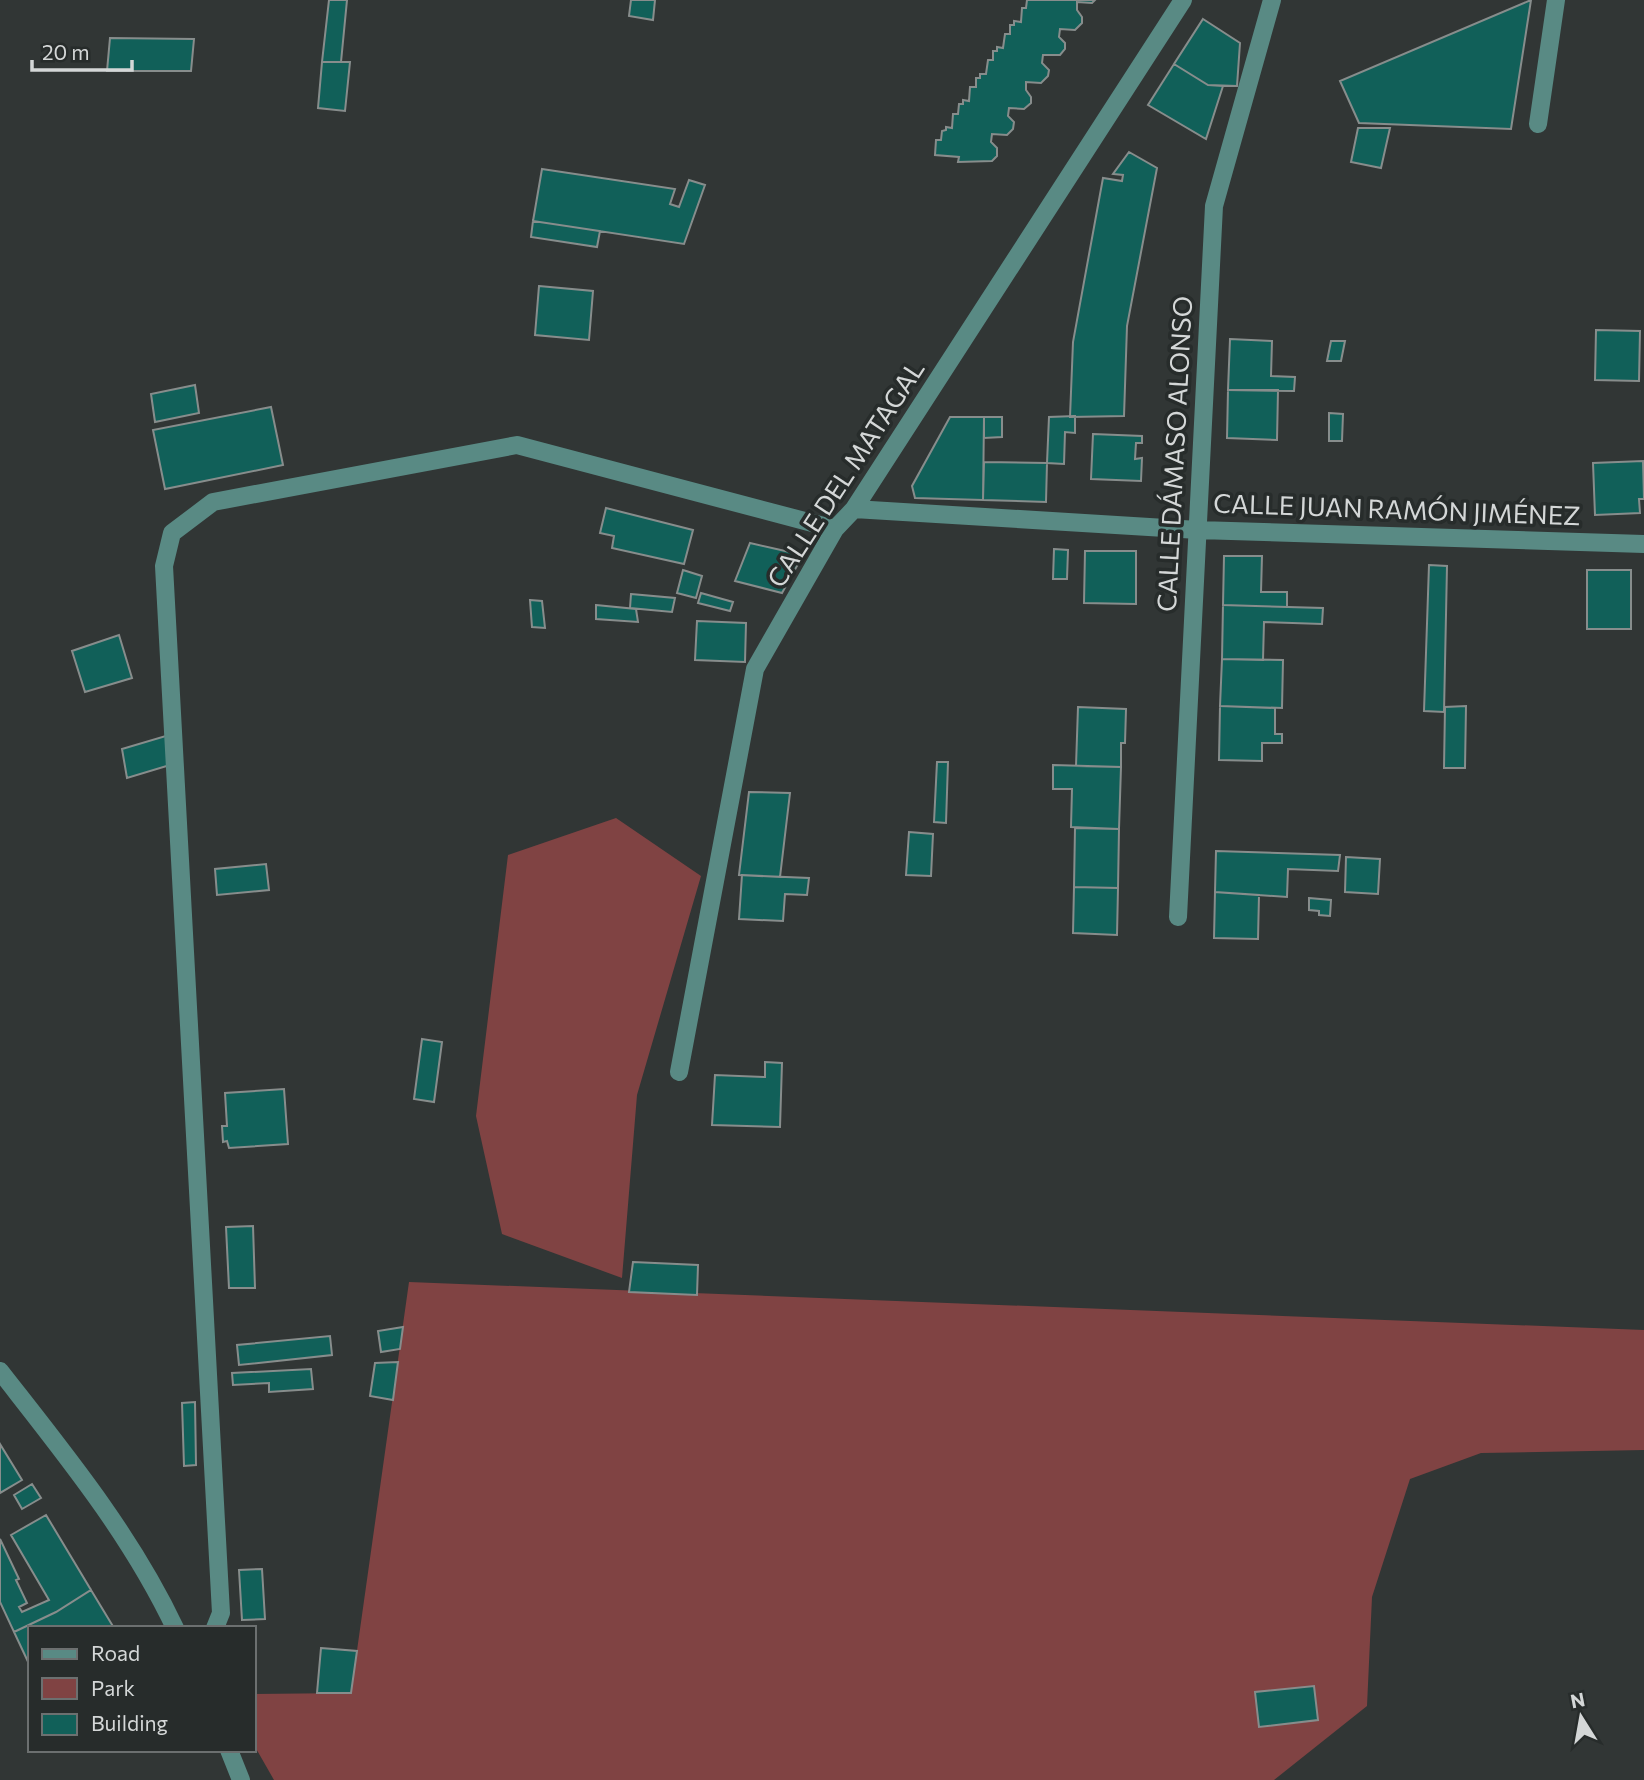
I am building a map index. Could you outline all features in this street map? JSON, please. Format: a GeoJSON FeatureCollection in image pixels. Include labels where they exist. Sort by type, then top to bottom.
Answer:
{"type":"FeatureCollection","features":[{"type":"Feature","properties":{"kind":"street","name":"CALLE DEL MATAGAL"},"geometry":{"type":"LineString","coordinates":[[679,1072],[755,669],[835,529],[854,509],[1183,0]]}},
{"type":"Feature","properties":{"kind":"street","name":"CALLE DÁMASO ALONSO"},"geometry":{"type":"LineString","coordinates":[[1178,918],[1214,206],[1272,0]]}},
{"type":"Feature","properties":{"kind":"street"},"geometry":{"type":"LineString","coordinates":[[1538,124],[1556,0]]}},
{"type":"Feature","properties":{"kind":"street"},"geometry":{"type":"LineString","coordinates":[[216,1626],[221,1613],[164,566],[172,533],[213,502],[517,445],[835,529]]}},
{"type":"Feature","properties":{"kind":"street","name":"CALLE JUAN RAMÓN JIMÉNEZ"},"geometry":{"type":"LineString","coordinates":[[854,509],[1198,530],[1644,544]]}},
{"type":"Feature","properties":{"kind":"street"},"geometry":{"type":"LineString","coordinates":[[0,1371],[99,1498],[155,1586],[174,1626]]}},
{"type":"Feature","properties":{"kind":"street"},"geometry":{"type":"LineString","coordinates":[[230,1752],[241,1780]]}},
{"type":"Feature","properties":{"kind":"green space"},"geometry":{"type":"Polygon","coordinates":[[[616,818],[701,876],[637,1095],[622,1278],[502,1234],[476,1116],[508,855],[616,818]]]}},
{"type":"Feature","properties":{"kind":"green space"},"geometry":{"type":"Polygon","coordinates":[[[409,1282],[1644,1330],[1644,1450],[1481,1453],[1410,1479],[1372,1597],[1367,1706],[1274,1780],[274,1780],[256,1748],[256,1694],[351,1693],[409,1282]]]}},
{"type":"Feature","properties":{"kind":"building"},"geometry":{"type":"Polygon","coordinates":[[[329,0],[347,0],[341,62],[322,62],[329,0]]]}},
{"type":"Feature","properties":{"kind":"building"},"geometry":{"type":"Polygon","coordinates":[[[631,0],[655,0],[653,20],[629,16],[631,0]]]}},
{"type":"Feature","properties":{"kind":"building"},"geometry":{"type":"Polygon","coordinates":[[[1027,0],[1095,0],[1092,3],[1077,2],[1082,23],[1075,30],[1060,29],[1059,37],[1065,43],[1065,49],[1060,55],[1043,55],[1042,63],[1049,70],[1048,76],[1041,83],[1026,82],[1031,103],[1024,109],[1009,108],[1008,116],[1014,122],[1013,129],[1007,135],[992,134],[991,142],[997,148],[997,156],[992,161],[958,162],[959,157],[935,155],[936,140],[941,140],[942,131],[946,130],[946,127],[952,128],[953,114],[958,114],[959,104],[963,104],[963,100],[969,101],[970,87],[976,87],[976,78],[980,78],[980,74],[986,74],[988,60],[993,60],[993,51],[997,51],[997,47],[1003,48],[1005,34],[1010,34],[1010,25],[1014,25],[1014,21],[1021,22],[1022,8],[1026,8],[1027,0]]]}},
{"type":"Feature","properties":{"kind":"building"},"geometry":{"type":"Polygon","coordinates":[[[1531,0],[1511,129],[1359,123],[1340,81],[1531,0]]]}},
{"type":"Feature","properties":{"kind":"building"},"geometry":{"type":"Polygon","coordinates":[[[1203,19],[1240,43],[1237,86],[1208,85],[1174,64],[1203,19]]]}},
{"type":"Feature","properties":{"kind":"building"},"geometry":{"type":"Polygon","coordinates":[[[110,38],[194,39],[191,71],[107,71],[110,38]]]}},
{"type":"Feature","properties":{"kind":"building"},"geometry":{"type":"Polygon","coordinates":[[[322,62],[350,62],[345,111],[318,108],[322,62]]]}},
{"type":"Feature","properties":{"kind":"building"},"geometry":{"type":"Polygon","coordinates":[[[1174,64],[1208,85],[1223,86],[1206,139],[1148,105],[1174,64]]]}},
{"type":"Feature","properties":{"kind":"building"},"geometry":{"type":"Polygon","coordinates":[[[1358,128],[1390,128],[1381,168],[1351,162],[1358,128]]]}},
{"type":"Feature","properties":{"kind":"building"},"geometry":{"type":"Polygon","coordinates":[[[1129,152],[1157,168],[1127,326],[1124,416],[1070,417],[1073,342],[1103,178],[1122,181],[1123,175],[1113,174],[1129,152]]]}},
{"type":"Feature","properties":{"kind":"building"},"geometry":{"type":"Polygon","coordinates":[[[542,169],[675,189],[670,204],[679,207],[689,180],[705,185],[684,244],[533,221],[542,169]]]}},
{"type":"Feature","properties":{"kind":"building"},"geometry":{"type":"Polygon","coordinates":[[[533,221],[600,231],[597,247],[531,237],[533,221]]]}},
{"type":"Feature","properties":{"kind":"building"},"geometry":{"type":"Polygon","coordinates":[[[539,286],[593,291],[589,340],[535,335],[539,286]]]}},
{"type":"Feature","properties":{"kind":"building"},"geometry":{"type":"Polygon","coordinates":[[[1596,330],[1640,331],[1639,381],[1595,380],[1596,330]]]}},
{"type":"Feature","properties":{"kind":"building"},"geometry":{"type":"Polygon","coordinates":[[[1230,339],[1272,341],[1271,376],[1295,377],[1294,391],[1228,390],[1230,339]]]}},
{"type":"Feature","properties":{"kind":"building"},"geometry":{"type":"Polygon","coordinates":[[[1331,341],[1345,341],[1341,361],[1327,361],[1331,341]]]}},
{"type":"Feature","properties":{"kind":"building"},"geometry":{"type":"Polygon","coordinates":[[[195,385],[199,413],[155,422],[151,394],[195,385]]]}},
{"type":"Feature","properties":{"kind":"building"},"geometry":{"type":"Polygon","coordinates":[[[1228,390],[1278,390],[1277,440],[1227,438],[1228,390]]]}},
{"type":"Feature","properties":{"kind":"building"},"geometry":{"type":"Polygon","coordinates":[[[271,407],[283,465],[165,489],[153,430],[271,407]]]}},
{"type":"Feature","properties":{"kind":"building"},"geometry":{"type":"Polygon","coordinates":[[[1329,413],[1343,414],[1342,441],[1329,441],[1329,413]]]}},
{"type":"Feature","properties":{"kind":"building"},"geometry":{"type":"Polygon","coordinates":[[[1075,416],[1075,433],[1065,432],[1064,464],[1047,463],[1049,417],[1075,416]]]}},
{"type":"Feature","properties":{"kind":"building"},"geometry":{"type":"Polygon","coordinates":[[[950,417],[984,417],[983,500],[915,498],[912,486],[950,417]]]}},
{"type":"Feature","properties":{"kind":"building"},"geometry":{"type":"Polygon","coordinates":[[[984,417],[1002,417],[1002,437],[984,438],[984,417]]]}},
{"type":"Feature","properties":{"kind":"building"},"geometry":{"type":"Polygon","coordinates":[[[1093,434],[1142,436],[1142,443],[1136,443],[1135,459],[1142,458],[1141,481],[1091,479],[1093,434]]]}},
{"type":"Feature","properties":{"kind":"building"},"geometry":{"type":"Polygon","coordinates":[[[1643,461],[1644,499],[1639,499],[1640,513],[1595,515],[1593,463],[1643,461]]]}},
{"type":"Feature","properties":{"kind":"building"},"geometry":{"type":"Polygon","coordinates":[[[984,462],[1047,463],[1046,502],[983,500],[984,462]]]}},
{"type":"Feature","properties":{"kind":"building"},"geometry":{"type":"Polygon","coordinates":[[[606,508],[693,530],[684,564],[612,548],[614,536],[600,533],[606,508]]]}},
{"type":"Feature","properties":{"kind":"building"},"geometry":{"type":"Polygon","coordinates":[[[750,543],[803,555],[782,593],[735,581],[750,543]]]}},
{"type":"Feature","properties":{"kind":"building"},"geometry":{"type":"Polygon","coordinates":[[[1054,549],[1068,550],[1067,579],[1053,579],[1054,549]]]}},
{"type":"Feature","properties":{"kind":"building"},"geometry":{"type":"Polygon","coordinates":[[[1085,551],[1136,551],[1136,604],[1084,603],[1085,551]]]}},
{"type":"Feature","properties":{"kind":"building"},"geometry":{"type":"Polygon","coordinates":[[[1224,556],[1262,556],[1261,592],[1287,592],[1287,607],[1223,605],[1224,556]]]}},
{"type":"Feature","properties":{"kind":"building"},"geometry":{"type":"Polygon","coordinates":[[[1429,565],[1447,566],[1444,712],[1424,711],[1429,565]]]}},
{"type":"Feature","properties":{"kind":"building"},"geometry":{"type":"Polygon","coordinates":[[[683,570],[702,576],[696,598],[677,593],[683,570]]]}},
{"type":"Feature","properties":{"kind":"building"},"geometry":{"type":"Polygon","coordinates":[[[1587,570],[1631,570],[1631,629],[1587,629],[1587,570]]]}},
{"type":"Feature","properties":{"kind":"building"},"geometry":{"type":"Polygon","coordinates":[[[701,593],[733,602],[730,611],[698,603],[701,593]]]}},
{"type":"Feature","properties":{"kind":"building"},"geometry":{"type":"Polygon","coordinates":[[[631,594],[675,598],[672,612],[630,608],[631,594]]]}},
{"type":"Feature","properties":{"kind":"building"},"geometry":{"type":"Polygon","coordinates":[[[530,600],[542,601],[545,628],[532,627],[530,600]]]}},
{"type":"Feature","properties":{"kind":"building"},"geometry":{"type":"Polygon","coordinates":[[[596,605],[636,609],[638,622],[596,619],[596,605]]]}},
{"type":"Feature","properties":{"kind":"building"},"geometry":{"type":"Polygon","coordinates":[[[1223,605],[1323,608],[1322,624],[1264,622],[1263,660],[1222,659],[1223,605]]]}},
{"type":"Feature","properties":{"kind":"building"},"geometry":{"type":"Polygon","coordinates":[[[697,621],[746,623],[745,662],[695,660],[697,621]]]}},
{"type":"Feature","properties":{"kind":"building"},"geometry":{"type":"Polygon","coordinates":[[[119,635],[132,678],[85,692],[72,651],[119,635]]]}},
{"type":"Feature","properties":{"kind":"building"},"geometry":{"type":"Polygon","coordinates":[[[1222,659],[1283,660],[1282,708],[1220,706],[1222,659]]]}},
{"type":"Feature","properties":{"kind":"building"},"geometry":{"type":"Polygon","coordinates":[[[1220,706],[1275,708],[1275,734],[1282,734],[1282,743],[1262,743],[1262,761],[1219,760],[1220,706]]]}},
{"type":"Feature","properties":{"kind":"building"},"geometry":{"type":"Polygon","coordinates":[[[1466,706],[1465,768],[1444,768],[1445,707],[1466,706]]]}},
{"type":"Feature","properties":{"kind":"building"},"geometry":{"type":"Polygon","coordinates":[[[1078,707],[1126,709],[1121,767],[1076,766],[1078,707]]]}},
{"type":"Feature","properties":{"kind":"building"},"geometry":{"type":"Polygon","coordinates":[[[169,735],[170,765],[127,778],[122,749],[169,735]]]}},
{"type":"Feature","properties":{"kind":"building"},"geometry":{"type":"Polygon","coordinates":[[[937,762],[948,762],[946,823],[934,822],[937,762]]]}},
{"type":"Feature","properties":{"kind":"building"},"geometry":{"type":"Polygon","coordinates":[[[1053,765],[1121,767],[1119,829],[1071,827],[1072,789],[1053,789],[1053,765]]]}},
{"type":"Feature","properties":{"kind":"building"},"geometry":{"type":"Polygon","coordinates":[[[749,792],[790,793],[780,877],[739,875],[749,792]]]}},
{"type":"Feature","properties":{"kind":"building"},"geometry":{"type":"Polygon","coordinates":[[[1075,828],[1119,829],[1118,888],[1074,887],[1075,828]]]}},
{"type":"Feature","properties":{"kind":"building"},"geometry":{"type":"Polygon","coordinates":[[[909,832],[933,834],[931,876],[906,875],[909,832]]]}},
{"type":"Feature","properties":{"kind":"building"},"geometry":{"type":"Polygon","coordinates":[[[1216,851],[1340,855],[1338,871],[1288,869],[1287,897],[1215,892],[1216,851]]]}},
{"type":"Feature","properties":{"kind":"building"},"geometry":{"type":"Polygon","coordinates":[[[1346,857],[1380,859],[1378,894],[1345,892],[1346,857]]]}},
{"type":"Feature","properties":{"kind":"building"},"geometry":{"type":"Polygon","coordinates":[[[266,864],[269,890],[217,895],[215,869],[266,864]]]}},
{"type":"Feature","properties":{"kind":"building"},"geometry":{"type":"Polygon","coordinates":[[[742,875],[809,878],[807,895],[785,894],[783,921],[739,919],[742,875]]]}},
{"type":"Feature","properties":{"kind":"building"},"geometry":{"type":"Polygon","coordinates":[[[1074,887],[1118,888],[1117,935],[1073,933],[1074,887]]]}},
{"type":"Feature","properties":{"kind":"building"},"geometry":{"type":"Polygon","coordinates":[[[1215,892],[1259,895],[1258,939],[1214,938],[1215,892]]]}},
{"type":"Feature","properties":{"kind":"building"},"geometry":{"type":"Polygon","coordinates":[[[1309,898],[1331,900],[1330,916],[1309,910],[1309,898]]]}},
{"type":"Feature","properties":{"kind":"building"},"geometry":{"type":"Polygon","coordinates":[[[422,1039],[442,1042],[434,1102],[414,1099],[422,1039]]]}},
{"type":"Feature","properties":{"kind":"building"},"geometry":{"type":"Polygon","coordinates":[[[765,1062],[782,1063],[780,1127],[712,1125],[715,1075],[765,1077],[765,1062]]]}},
{"type":"Feature","properties":{"kind":"building"},"geometry":{"type":"Polygon","coordinates":[[[284,1089],[288,1144],[229,1148],[227,1141],[223,1142],[222,1126],[227,1126],[225,1093],[284,1089]]]}},
{"type":"Feature","properties":{"kind":"building"},"geometry":{"type":"Polygon","coordinates":[[[253,1226],[255,1288],[229,1288],[226,1227],[253,1226]]]}},
{"type":"Feature","properties":{"kind":"building"},"geometry":{"type":"Polygon","coordinates":[[[633,1262],[698,1265],[697,1295],[629,1292],[633,1262]]]}},
{"type":"Feature","properties":{"kind":"building"},"geometry":{"type":"Polygon","coordinates":[[[403,1327],[400,1349],[381,1352],[378,1331],[403,1327]]]}},
{"type":"Feature","properties":{"kind":"building"},"geometry":{"type":"Polygon","coordinates":[[[330,1336],[332,1355],[239,1365],[237,1345],[330,1336]]]}},
{"type":"Feature","properties":{"kind":"building"},"geometry":{"type":"Polygon","coordinates":[[[398,1362],[393,1400],[370,1396],[375,1363],[398,1362]]]}},
{"type":"Feature","properties":{"kind":"building"},"geometry":{"type":"Polygon","coordinates":[[[311,1369],[313,1389],[269,1392],[269,1383],[233,1385],[232,1373],[311,1369]]]}},
{"type":"Feature","properties":{"kind":"building"},"geometry":{"type":"Polygon","coordinates":[[[195,1402],[196,1465],[184,1466],[182,1403],[195,1402]]]}},
{"type":"Feature","properties":{"kind":"building"},"geometry":{"type":"Polygon","coordinates":[[[0,1444],[22,1480],[0,1493],[0,1444]]]}},
{"type":"Feature","properties":{"kind":"building"},"geometry":{"type":"Polygon","coordinates":[[[32,1484],[41,1498],[22,1509],[14,1495],[32,1484]]]}},
{"type":"Feature","properties":{"kind":"building"},"geometry":{"type":"Polygon","coordinates":[[[46,1515],[91,1590],[56,1612],[14,1632],[0,1602],[0,1539],[27,1603],[19,1607],[22,1612],[49,1600],[11,1535],[46,1515]]]}},
{"type":"Feature","properties":{"kind":"building"},"geometry":{"type":"Polygon","coordinates":[[[262,1569],[265,1619],[242,1620],[239,1570],[262,1569]]]}},
{"type":"Feature","properties":{"kind":"building"},"geometry":{"type":"Polygon","coordinates":[[[91,1590],[113,1626],[28,1626],[28,1662],[14,1632],[56,1612],[91,1590]]]}},
{"type":"Feature","properties":{"kind":"building"},"geometry":{"type":"Polygon","coordinates":[[[321,1648],[357,1651],[351,1693],[317,1693],[321,1648]]]}},
{"type":"Feature","properties":{"kind":"building"},"geometry":{"type":"Polygon","coordinates":[[[1314,1686],[1318,1720],[1259,1727],[1255,1692],[1314,1686]]]}}]}
